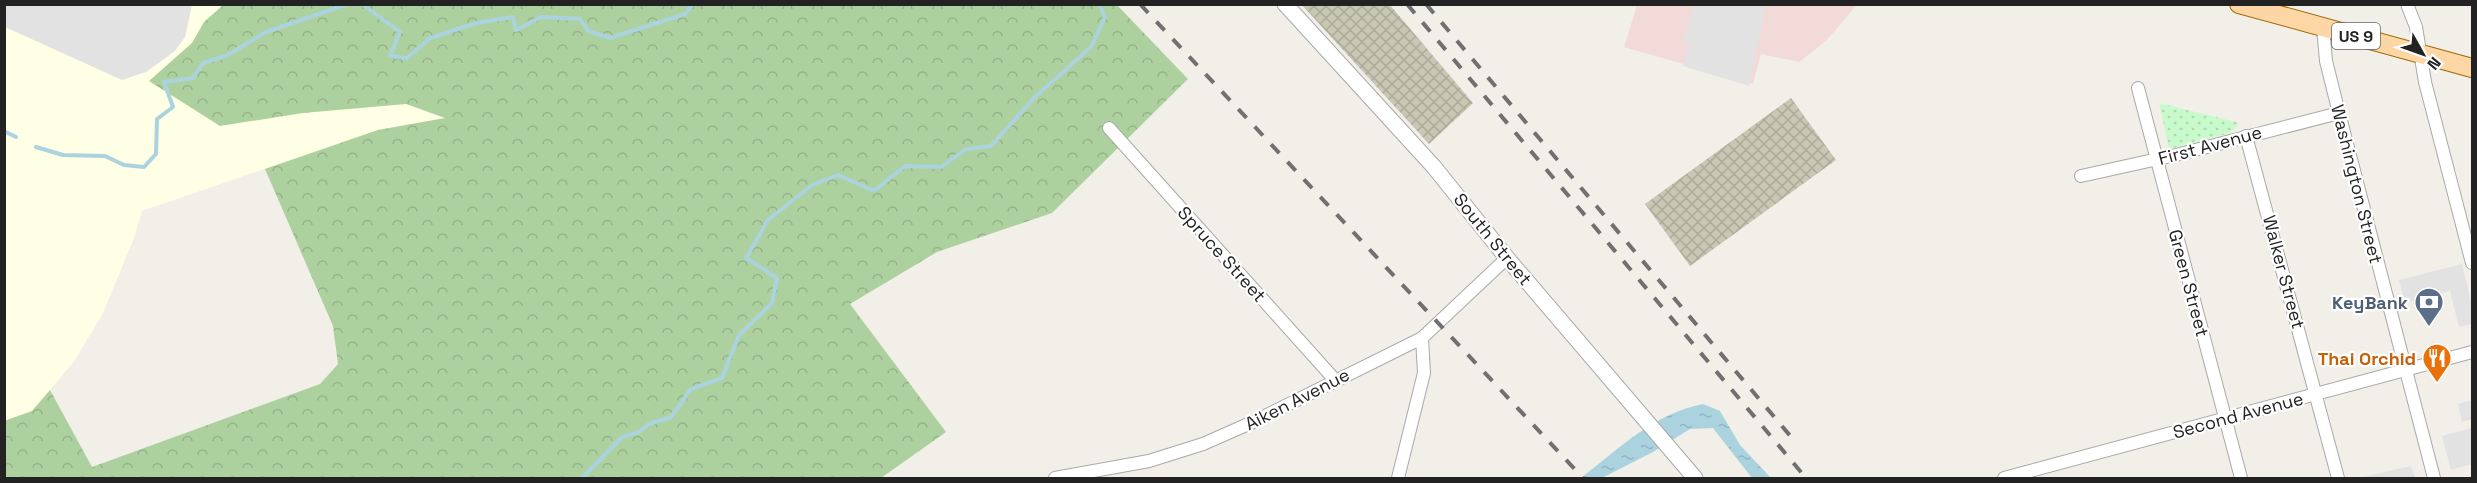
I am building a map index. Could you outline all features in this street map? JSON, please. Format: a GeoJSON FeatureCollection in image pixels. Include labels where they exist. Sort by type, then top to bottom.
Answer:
{"type":"FeatureCollection","features":[{"type":"Feature","properties":{"kind":"main road","name":"US 9"},"geometry":{"type":"LineString","coordinates":[[2239,4],[2472,68]]}},
{"type":"Feature","properties":{"kind":"street","name":"South Street"},"geometry":{"type":"LineString","coordinates":[[1284,4],[1434,167],[1507,258],[1695,478]]}},
{"type":"Feature","properties":{"kind":"street"},"geometry":{"type":"LineString","coordinates":[[2407,4],[2413,16],[2425,82],[2472,263]]}},
{"type":"Feature","properties":{"kind":"street","name":"Washington Street"},"geometry":{"type":"LineString","coordinates":[[2323,27],[2326,61],[2434,478]]}},
{"type":"Feature","properties":{"kind":"street","name":"Green Street"},"geometry":{"type":"LineString","coordinates":[[2138,88],[2241,478]]}},
{"type":"Feature","properties":{"kind":"street","name":"First Avenue"},"geometry":{"type":"LineString","coordinates":[[2081,176],[2339,113]]}},
{"type":"Feature","properties":{"kind":"street","name":"Spruce Street"},"geometry":{"type":"LineString","coordinates":[[1109,128],[1335,380]]}},
{"type":"Feature","properties":{"kind":"street","name":"Walker Street"},"geometry":{"type":"LineString","coordinates":[[2246,136],[2338,478]]}},
{"type":"Feature","properties":{"kind":"street","name":"Aiken Avenue"},"geometry":{"type":"LineString","coordinates":[[1055,478],[1149,461],[1203,444],[1253,422],[1422,338],[1507,258]]}},
{"type":"Feature","properties":{"kind":"street"},"geometry":{"type":"LineString","coordinates":[[1398,478],[1424,373],[1422,338]]}},
{"type":"Feature","properties":{"kind":"street","name":"Second Avenue"},"geometry":{"type":"LineString","coordinates":[[2004,478],[2472,352]]}},
{"type":"Feature","properties":{"kind":"shaded area"},"geometry":{"type":"Polygon","coordinates":[[[5,4],[192,5],[185,37],[175,51],[146,72],[122,80],[5,27],[5,4]]]}},
{"type":"Feature","properties":{"kind":"shaded area"},"geometry":{"type":"Polygon","coordinates":[[[1694,4],[1766,5],[1749,86],[1683,66],[1689,45],[1683,42],[1694,4]]]}},
{"type":"Feature","properties":{"kind":"shaded area"},"geometry":{"type":"Polygon","coordinates":[[[4,5],[833,5],[716,72],[378,130],[142,211],[134,238],[103,313],[75,360],[32,411],[5,421],[4,5]]]}},
{"type":"Feature","properties":{"kind":"shaded area"},"geometry":{"type":"Polygon","coordinates":[[[1302,5],[1390,5],[1473,103],[1429,144],[1302,5]]]}},
{"type":"Feature","properties":{"kind":"shaded area"},"geometry":{"type":"Polygon","coordinates":[[[1637,5],[1857,5],[1826,41],[1799,62],[1761,54],[1753,84],[1624,47],[1637,5]]]}},
{"type":"Feature","properties":{"kind":"shaded area"},"geometry":{"type":"Polygon","coordinates":[[[1791,98],[1836,160],[1690,266],[1645,204],[1791,98]]]}},
{"type":"Feature","properties":{"kind":"shaded area"},"geometry":{"type":"Polygon","coordinates":[[[2462,264],[2472,306],[2472,324],[2459,327],[2450,291],[2405,303],[2399,280],[2462,264]]]}},
{"type":"Feature","properties":{"kind":"shaded area"},"geometry":{"type":"Polygon","coordinates":[[[2472,400],[2472,419],[2462,422],[2458,404],[2472,400]]]}},
{"type":"Feature","properties":{"kind":"shaded area"},"geometry":{"type":"Polygon","coordinates":[[[2472,428],[2472,464],[2451,470],[2442,436],[2472,428]]]}},
{"type":"Feature","properties":{"kind":"shaded area"},"geometry":{"type":"Polygon","coordinates":[[[2411,466],[2415,478],[2359,478],[2411,466]]]}},
{"type":"Feature","properties":{"kind":"green space"},"geometry":{"type":"Polygon","coordinates":[[[223,5],[1117,5],[1188,79],[1052,213],[937,252],[850,304],[946,432],[881,478],[5,478],[4,421],[32,411],[50,390],[92,467],[320,384],[338,364],[333,326],[265,169],[378,130],[445,118],[406,104],[303,113],[220,126],[149,81],[192,43],[204,22],[223,5]]]}},
{"type":"Feature","properties":{"kind":"green space"},"geometry":{"type":"Polygon","coordinates":[[[2159,103],[2236,122],[2238,125],[2230,133],[2169,149],[2159,103]]]}},
{"type":"Feature","properties":{"kind":"water"},"geometry":{"type":"Polygon","coordinates":[[[1703,404],[1720,411],[1740,445],[1771,478],[1752,478],[1713,428],[1690,429],[1653,452],[1602,478],[1581,478],[1653,424],[1685,409],[1703,404]]]}},
{"type":"Feature","properties":{"kind":"waterway"},"geometry":{"type":"LineString","coordinates":[[36,147],[63,155],[105,156],[124,165],[144,167],[156,154],[157,119],[173,107],[164,82],[193,78],[203,63],[226,56],[266,32],[348,4]]}},
{"type":"Feature","properties":{"kind":"waterway"},"geometry":{"type":"LineString","coordinates":[[362,4],[400,32],[390,56],[407,58],[430,38],[477,23],[513,17],[516,30],[541,17],[580,19],[588,31],[610,38],[685,14],[693,4]]}},
{"type":"Feature","properties":{"kind":"waterway"},"geometry":{"type":"LineString","coordinates":[[582,478],[622,437],[639,432],[649,424],[671,417],[691,389],[722,378],[739,335],[772,303],[777,278],[746,258],[768,220],[812,185],[838,175],[874,191],[905,166],[941,167],[966,149],[991,146],[1035,97],[1091,47],[1105,17],[1099,4]]}},
{"type":"Feature","properties":{"kind":"waterway"},"geometry":{"type":"LineString","coordinates":[[4,131],[16,137]]}},
{"type":"Feature","properties":{"kind":"railway"},"geometry":{"type":"LineString","coordinates":[[1140,4],[1583,478]]}},
{"type":"Feature","properties":{"kind":"railway"},"geometry":{"type":"LineString","coordinates":[[1407,4],[1806,478]]}},
{"type":"Feature","properties":{"kind":"railway"},"geometry":{"type":"LineString","coordinates":[[1426,4],[1792,438]]}},
{"type":"Feature","properties":{"kind":"place","name":"KeyBank"},"geometry":{"type":"Point","coordinates":[2429,328]}},
{"type":"Feature","properties":{"kind":"place","name":"Thai Orchid"},"geometry":{"type":"Point","coordinates":[2437,384]}}]}
